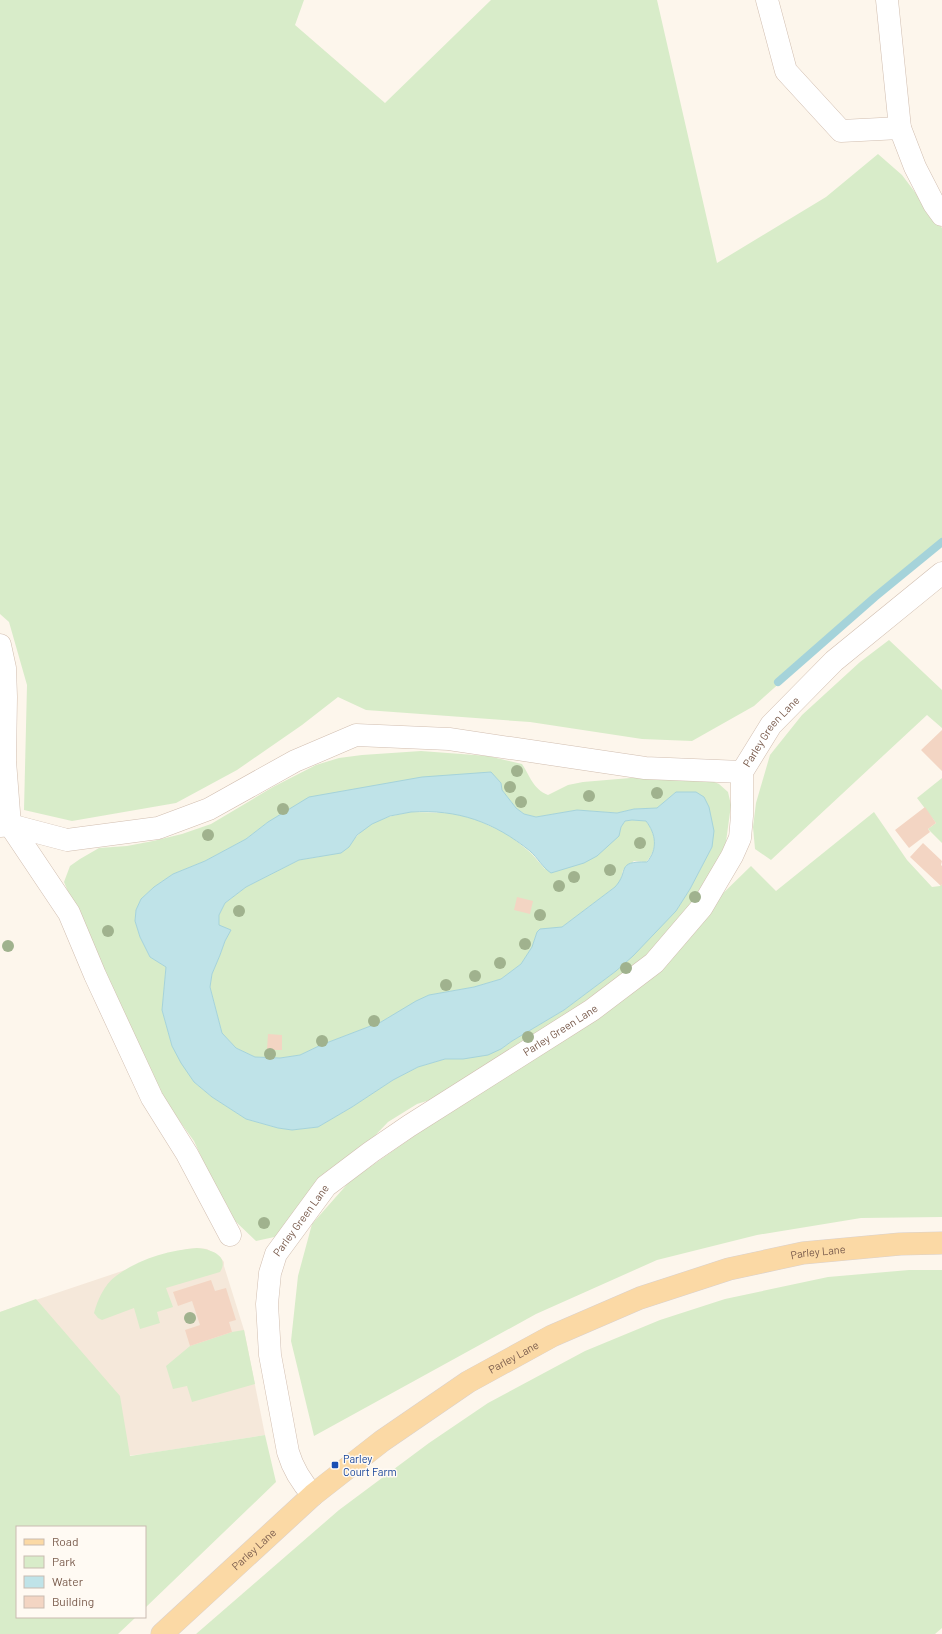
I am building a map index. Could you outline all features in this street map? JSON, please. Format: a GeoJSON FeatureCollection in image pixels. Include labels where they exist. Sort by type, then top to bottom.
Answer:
{"type":"FeatureCollection","features":[{"type":"Feature","properties":{"kind":"main road","name":"Parley Lane"},"geometry":{"type":"LineString","coordinates":[[162,1634],[313,1495],[382,1441],[468,1382],[552,1336],[640,1298],[730,1269],[803,1253],[900,1244],[942,1243]]}},
{"type":"Feature","properties":{"kind":"street"},"geometry":{"type":"LineString","coordinates":[[767,0],[786,71],[841,131],[900,128]]}},
{"type":"Feature","properties":{"kind":"street"},"geometry":{"type":"LineString","coordinates":[[887,0],[900,128],[915,167],[934,204],[942,215]]}},
{"type":"Feature","properties":{"kind":"street","name":"Parley Green Lane"},"geometry":{"type":"LineString","coordinates":[[313,1495],[301,1482],[293,1468],[288,1452],[270,1355],[267,1304],[270,1273],[276,1254],[326,1186],[409,1126],[592,1010],[654,964],[702,907],[732,856],[740,838],[742,816],[742,772],[771,725],[834,661],[942,573]]}},
{"type":"Feature","properties":{"kind":"street"},"geometry":{"type":"LineString","coordinates":[[0,645],[5,668],[6,690],[5,826],[69,913],[95,975],[152,1098],[187,1154],[230,1235]]}},
{"type":"Feature","properties":{"kind":"street"},"geometry":{"type":"LineString","coordinates":[[5,826],[67,840],[158,828],[209,809],[295,761],[356,735],[449,739],[645,768],[742,772]]}},
{"type":"Feature","properties":{"kind":"shaded area"},"geometry":{"type":"Polygon","coordinates":[[[197,1248],[207,1249],[220,1257],[224,1262],[244,1330],[265,1435],[144,1454],[21,1467],[0,1312],[128,1269],[154,1257],[197,1248]]]}},
{"type":"Feature","properties":{"kind":"green space"},"geometry":{"type":"Polygon","coordinates":[[[0,0],[304,0],[295,25],[385,103],[491,0],[657,0],[717,263],[826,197],[878,154],[902,175],[942,228],[942,538],[754,706],[692,741],[642,739],[530,722],[366,710],[338,697],[302,725],[237,770],[176,803],[72,821],[24,810],[27,685],[9,622],[0,614],[0,0]]]}},
{"type":"Feature","properties":{"kind":"green space"},"geometry":{"type":"Polygon","coordinates":[[[889,640],[942,690],[942,728],[927,715],[771,860],[755,849],[753,827],[756,803],[770,755],[802,715],[860,662],[889,640]]]}},
{"type":"Feature","properties":{"kind":"green space"},"geometry":{"type":"Polygon","coordinates":[[[421,751],[488,756],[522,764],[535,786],[548,795],[568,785],[583,782],[642,777],[707,779],[719,784],[728,792],[731,805],[725,849],[716,872],[645,961],[446,1095],[417,1104],[388,1122],[279,1236],[256,1241],[234,1220],[227,1205],[216,1189],[194,1141],[165,1101],[112,997],[64,882],[70,866],[99,848],[127,846],[153,841],[182,834],[211,824],[273,787],[316,765],[339,758],[421,751]],[[490,772],[343,791],[268,822],[246,839],[205,861],[173,874],[154,887],[141,899],[136,910],[135,921],[140,937],[150,957],[166,967],[162,1010],[172,1046],[194,1082],[212,1097],[246,1119],[278,1128],[292,1130],[318,1127],[393,1080],[418,1067],[445,1059],[463,1059],[501,1049],[564,1010],[616,971],[676,911],[690,889],[712,847],[696,792],[676,792],[657,808],[634,809],[617,813],[577,810],[536,817],[524,814],[516,808],[502,790],[501,783],[490,772]]]}},
{"type":"Feature","properties":{"kind":"green space"},"geometry":{"type":"Polygon","coordinates":[[[942,778],[942,843],[928,829],[936,823],[917,798],[942,778]]]}},
{"type":"Feature","properties":{"kind":"green space"},"geometry":{"type":"Polygon","coordinates":[[[411,812],[451,813],[471,817],[509,835],[531,853],[545,869],[619,836],[621,827],[625,821],[646,821],[654,836],[654,847],[646,862],[634,861],[623,870],[620,882],[615,887],[562,927],[537,932],[532,947],[521,964],[501,979],[474,987],[429,995],[381,1022],[321,1045],[300,1055],[280,1058],[255,1057],[236,1048],[222,1033],[210,987],[212,974],[231,930],[219,926],[219,915],[225,903],[246,887],[299,860],[318,857],[349,847],[361,832],[376,822],[392,816],[411,812]]]}},
{"type":"Feature","properties":{"kind":"green space"},"geometry":{"type":"Polygon","coordinates":[[[874,812],[907,860],[932,887],[940,886],[942,884],[942,1217],[861,1218],[757,1235],[657,1260],[536,1314],[314,1436],[291,1341],[298,1276],[312,1224],[350,1181],[447,1113],[712,904],[751,866],[776,891],[874,812]]]}},
{"type":"Feature","properties":{"kind":"green space"},"geometry":{"type":"Polygon","coordinates":[[[197,1248],[218,1254],[223,1262],[220,1272],[166,1288],[173,1307],[157,1312],[160,1323],[140,1329],[134,1308],[102,1320],[94,1313],[105,1288],[116,1276],[125,1270],[155,1256],[197,1248]]]}},
{"type":"Feature","properties":{"kind":"green space"},"geometry":{"type":"Polygon","coordinates":[[[909,1270],[942,1270],[942,1628],[935,1634],[196,1634],[339,1510],[429,1443],[488,1403],[585,1351],[660,1320],[725,1299],[828,1277],[909,1270]]]}},
{"type":"Feature","properties":{"kind":"green space"},"geometry":{"type":"Polygon","coordinates":[[[36,1299],[120,1396],[130,1456],[265,1435],[276,1482],[146,1607],[146,1526],[16,1526],[16,1618],[135,1618],[118,1634],[0,1634],[0,1312],[36,1299]]]}},
{"type":"Feature","properties":{"kind":"green space"},"geometry":{"type":"Polygon","coordinates":[[[244,1330],[255,1384],[192,1402],[187,1386],[173,1389],[166,1366],[190,1346],[232,1332],[244,1330]]]}},
{"type":"Feature","properties":{"kind":"water"},"geometry":{"type":"Polygon","coordinates":[[[491,772],[501,783],[502,790],[516,808],[524,814],[536,817],[577,810],[617,813],[634,809],[657,808],[676,792],[696,792],[704,797],[709,807],[714,831],[712,847],[690,889],[676,911],[633,956],[616,971],[564,1010],[501,1049],[488,1055],[463,1059],[445,1059],[418,1067],[393,1080],[318,1127],[292,1130],[278,1128],[246,1119],[212,1097],[194,1082],[172,1046],[162,1010],[166,967],[150,957],[140,937],[135,921],[136,910],[141,899],[154,887],[173,874],[205,861],[246,839],[268,822],[309,797],[422,777],[491,772]],[[411,812],[390,816],[372,824],[357,835],[349,847],[341,853],[299,860],[246,887],[225,903],[219,915],[219,925],[231,930],[212,974],[210,987],[222,1033],[236,1048],[255,1057],[280,1058],[300,1055],[321,1045],[381,1022],[429,995],[474,987],[501,979],[521,964],[532,947],[537,932],[540,929],[562,927],[615,887],[627,865],[637,862],[647,862],[651,857],[654,847],[654,836],[646,821],[625,821],[621,827],[619,836],[597,856],[584,863],[551,873],[530,851],[503,832],[489,825],[460,815],[411,812]]]}},
{"type":"Feature","properties":{"kind":"building"},"geometry":{"type":"Polygon","coordinates":[[[942,730],[942,771],[921,750],[942,730]]]}},
{"type":"Feature","properties":{"kind":"building"},"geometry":{"type":"Polygon","coordinates":[[[925,807],[936,823],[928,829],[930,832],[909,848],[895,830],[925,807]]]}},
{"type":"Feature","properties":{"kind":"building"},"geometry":{"type":"Polygon","coordinates":[[[923,843],[942,861],[941,886],[910,857],[923,843]]]}},
{"type":"Feature","properties":{"kind":"building"},"geometry":{"type":"Polygon","coordinates":[[[517,897],[533,901],[530,914],[514,910],[517,897]]]}},
{"type":"Feature","properties":{"kind":"building"},"geometry":{"type":"Polygon","coordinates":[[[268,1034],[282,1035],[282,1050],[267,1050],[268,1034]]]}},
{"type":"Feature","properties":{"kind":"building"},"geometry":{"type":"Polygon","coordinates":[[[211,1280],[215,1291],[226,1288],[236,1320],[229,1322],[232,1332],[190,1346],[185,1330],[200,1325],[192,1301],[178,1306],[173,1292],[211,1280]]]}},
{"type":"Feature","properties":{"kind":"waterway"},"geometry":{"type":"LineString","coordinates":[[778,682],[875,597],[942,542]]}},
{"type":"Feature","properties":{"kind":"place","name":"Parley Court Farm"},"geometry":{"type":"Point","coordinates":[335,1465]}}]}
